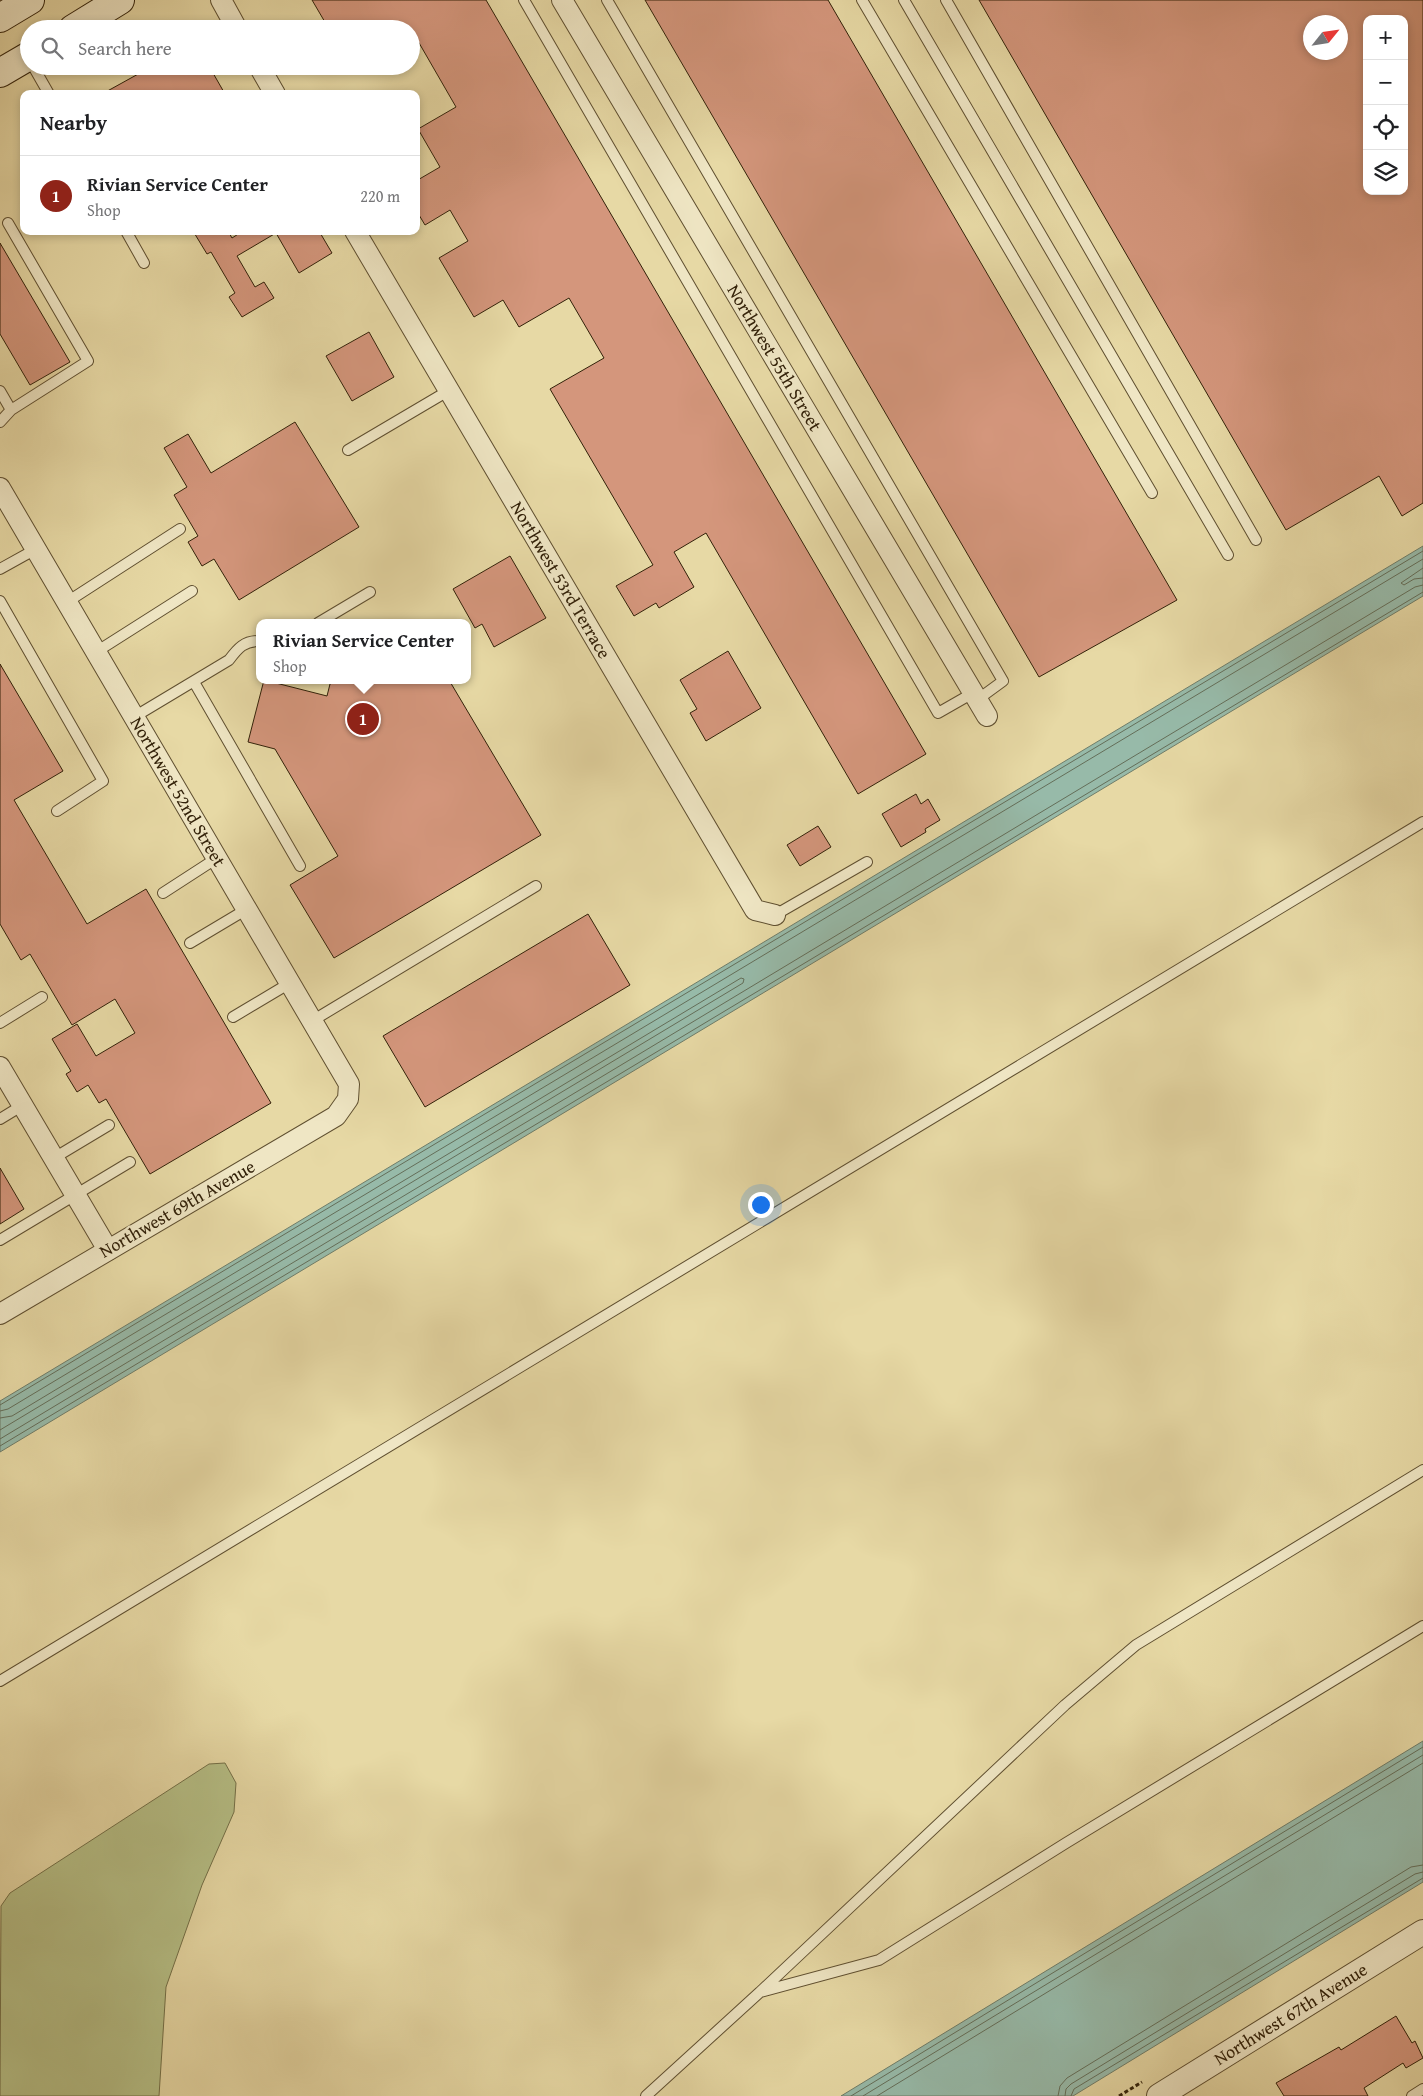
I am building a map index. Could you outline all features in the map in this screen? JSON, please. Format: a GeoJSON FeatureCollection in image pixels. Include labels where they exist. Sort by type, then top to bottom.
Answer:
{"type":"FeatureCollection","features":[{"type":"Feature","properties":{"kind":"main road"},"geometry":{"type":"LineString","coordinates":[[2,13],[30,0]]}},
{"type":"Feature","properties":{"kind":"main road"},"geometry":{"type":"LineString","coordinates":[[88,20],[120,0]]}},
{"type":"Feature","properties":{"kind":"main road"},"geometry":{"type":"LineString","coordinates":[[0,73],[20,64]]}},
{"type":"Feature","properties":{"kind":"street"},"geometry":{"type":"LineString","coordinates":[[221,0],[233,20]]}},
{"type":"Feature","properties":{"kind":"street","name":"Northwest 55th Street"},"geometry":{"type":"LineString","coordinates":[[562,0],[979,703]]}},
{"type":"Feature","properties":{"kind":"street"},"geometry":{"type":"LineString","coordinates":[[264,75],[273,90]]}},
{"type":"Feature","properties":{"kind":"street","name":"Northwest 53rd Terrace"},"geometry":{"type":"LineString","coordinates":[[357,235],[755,910],[775,915]]}},
{"type":"Feature","properties":{"kind":"street","name":"Northwest 52nd Street"},"geometry":{"type":"LineString","coordinates":[[0,488],[6,512],[36,549],[349,1084],[348,1099]]}},
{"type":"Feature","properties":{"kind":"street"},"geometry":{"type":"LineString","coordinates":[[0,1067],[108,1250]]}},
{"type":"Feature","properties":{"kind":"street","name":"Northwest 69th Avenue"},"geometry":{"type":"LineString","coordinates":[[0,1314],[336,1116],[348,1099]]}},
{"type":"Feature","properties":{"kind":"street","name":"Northwest 67th Avenue"},"geometry":{"type":"LineString","coordinates":[[1159,2096],[1423,1932]]}},
{"type":"Feature","properties":{"kind":"lane"},"geometry":{"type":"LineString","coordinates":[[524,0],[938,713],[979,703],[1003,681],[607,0]]}},
{"type":"Feature","properties":{"kind":"lane"},"geometry":{"type":"LineString","coordinates":[[862,0],[1152,493]]}},
{"type":"Feature","properties":{"kind":"lane"},"geometry":{"type":"LineString","coordinates":[[904,0],[1228,555]]}},
{"type":"Feature","properties":{"kind":"lane"},"geometry":{"type":"LineString","coordinates":[[946,0],[1256,540]]}},
{"type":"Feature","properties":{"kind":"lane"},"geometry":{"type":"LineString","coordinates":[[39,75],[47,90]]}},
{"type":"Feature","properties":{"kind":"lane"},"geometry":{"type":"LineString","coordinates":[[0,422],[11,410],[88,360],[8,223]]}},
{"type":"Feature","properties":{"kind":"lane"},"geometry":{"type":"LineString","coordinates":[[128,235],[144,263]]}},
{"type":"Feature","properties":{"kind":"lane"},"geometry":{"type":"LineString","coordinates":[[0,391],[11,410]]}},
{"type":"Feature","properties":{"kind":"lane"},"geometry":{"type":"LineString","coordinates":[[348,450],[448,391]]}},
{"type":"Feature","properties":{"kind":"lane"},"geometry":{"type":"LineString","coordinates":[[67,602],[180,529]]}},
{"type":"Feature","properties":{"kind":"lane"},"geometry":{"type":"LineString","coordinates":[[0,569],[36,549]]}},
{"type":"Feature","properties":{"kind":"lane"},"geometry":{"type":"LineString","coordinates":[[96,652],[192,591]]}},
{"type":"Feature","properties":{"kind":"lane"},"geometry":{"type":"LineString","coordinates":[[325,619],[370,592]]}},
{"type":"Feature","properties":{"kind":"lane"},"geometry":{"type":"LineString","coordinates":[[0,601],[102,781],[57,811]]}},
{"type":"Feature","properties":{"kind":"lane"},"geometry":{"type":"LineString","coordinates":[[134,717],[229,660],[240,646],[246,642],[256,641]]}},
{"type":"Feature","properties":{"kind":"lane"},"geometry":{"type":"LineString","coordinates":[[194,682],[300,866]]}},
{"type":"Feature","properties":{"kind":"lane"},"geometry":{"type":"LineString","coordinates":[[0,1681],[1423,822]]}},
{"type":"Feature","properties":{"kind":"lane"},"geometry":{"type":"LineString","coordinates":[[163,893],[217,858]]}},
{"type":"Feature","properties":{"kind":"lane"},"geometry":{"type":"LineString","coordinates":[[775,915],[867,862]]}},
{"type":"Feature","properties":{"kind":"lane"},"geometry":{"type":"LineString","coordinates":[[312,1021],[536,886]]}},
{"type":"Feature","properties":{"kind":"lane"},"geometry":{"type":"LineString","coordinates":[[190,943],[247,909]]}},
{"type":"Feature","properties":{"kind":"lane"},"geometry":{"type":"LineString","coordinates":[[233,1017],[290,982]]}},
{"type":"Feature","properties":{"kind":"lane"},"geometry":{"type":"LineString","coordinates":[[0,1023],[42,997]]}},
{"type":"Feature","properties":{"kind":"lane"},"geometry":{"type":"LineString","coordinates":[[0,1119],[22,1106]]}},
{"type":"Feature","properties":{"kind":"lane"},"geometry":{"type":"LineString","coordinates":[[54,1158],[109,1125]]}},
{"type":"Feature","properties":{"kind":"lane"},"geometry":{"type":"LineString","coordinates":[[0,1240],[130,1162]]}},
{"type":"Feature","properties":{"kind":"lane"},"geometry":{"type":"LineString","coordinates":[[646,2096],[760,1992],[1065,1705],[1136,1646],[1423,1470]]}},
{"type":"Feature","properties":{"kind":"lane"},"geometry":{"type":"LineString","coordinates":[[760,1992],[879,1960],[1083,1832],[1423,1626]]}},
{"type":"Feature","properties":{"kind":"lane"},"geometry":{"type":"LineString","coordinates":[[1412,2096],[1423,2089]]}},
{"type":"Feature","properties":{"kind":"green space"},"geometry":{"type":"Polygon","coordinates":[[[225,1763],[236,1783],[234,1812],[202,1885],[166,1987],[159,2096],[0,2096],[1,1906],[10,1893],[209,1764],[225,1763]]]}},
{"type":"Feature","properties":{"kind":"water"},"geometry":{"type":"Polygon","coordinates":[[[1423,546],[1423,596],[0,1452],[0,1401],[1423,546]]]}},
{"type":"Feature","properties":{"kind":"water"},"geometry":{"type":"Polygon","coordinates":[[[1423,1741],[1423,1882],[1073,2096],[841,2096],[1423,1741]]]}},
{"type":"Feature","properties":{"kind":"building"},"geometry":{"type":"Polygon","coordinates":[[[312,0],[486,0],[926,754],[858,794],[706,533],[674,552],[694,587],[659,608],[656,603],[634,616],[616,586],[653,565],[550,389],[604,358],[569,298],[519,327],[503,300],[474,317],[439,258],[468,241],[450,210],[425,225],[420,217],[420,179],[440,167],[420,132],[420,128],[456,107],[420,45],[420,20],[324,20],[312,0]]]}},
{"type":"Feature","properties":{"kind":"building"},"geometry":{"type":"Polygon","coordinates":[[[645,0],[828,0],[1177,600],[1039,677],[645,0]]]}},
{"type":"Feature","properties":{"kind":"building"},"geometry":{"type":"Polygon","coordinates":[[[979,0],[1423,0],[1423,503],[1402,516],[1379,476],[1286,530],[979,0]]]}},
{"type":"Feature","properties":{"kind":"building"},"geometry":{"type":"Polygon","coordinates":[[[136,75],[214,75],[223,90],[109,90],[136,75]]]}},
{"type":"Feature","properties":{"kind":"building"},"geometry":{"type":"Polygon","coordinates":[[[195,235],[230,235],[232,238],[237,235],[273,235],[237,256],[255,287],[264,282],[274,298],[242,317],[229,297],[235,293],[211,252],[207,254],[195,235]]]}},
{"type":"Feature","properties":{"kind":"building"},"geometry":{"type":"Polygon","coordinates":[[[277,235],[321,235],[332,253],[299,273],[277,235]]]}},
{"type":"Feature","properties":{"kind":"building"},"geometry":{"type":"Polygon","coordinates":[[[0,243],[70,362],[30,385],[0,334],[0,243]]]}},
{"type":"Feature","properties":{"kind":"building"},"geometry":{"type":"Polygon","coordinates":[[[369,332],[394,377],[352,401],[326,356],[369,332]]]}},
{"type":"Feature","properties":{"kind":"building"},"geometry":{"type":"Polygon","coordinates":[[[295,422],[359,527],[239,600],[214,559],[202,566],[188,542],[198,536],[174,495],[187,487],[164,448],[188,434],[211,473],[295,422]]]}},
{"type":"Feature","properties":{"kind":"building"},"geometry":{"type":"Polygon","coordinates":[[[510,556],[546,618],[494,647],[482,624],[475,628],[453,589],[510,556]]]}},
{"type":"Feature","properties":{"kind":"building"},"geometry":{"type":"Polygon","coordinates":[[[728,651],[761,708],[706,741],[690,713],[697,709],[680,680],[728,651]]]}},
{"type":"Feature","properties":{"kind":"building"},"geometry":{"type":"Polygon","coordinates":[[[0,664],[63,771],[14,800],[87,924],[146,889],[271,1103],[150,1174],[106,1099],[99,1103],[88,1085],[77,1092],[66,1074],[71,1071],[52,1039],[77,1024],[96,1056],[135,1033],[115,999],[72,1025],[30,954],[21,960],[0,924],[0,664]]]}},
{"type":"Feature","properties":{"kind":"building"},"geometry":{"type":"Polygon","coordinates":[[[263,684],[280,684],[327,696],[330,684],[451,684],[541,835],[334,958],[290,885],[338,856],[275,749],[248,742],[263,684]]]}},
{"type":"Feature","properties":{"kind":"building"},"geometry":{"type":"Polygon","coordinates":[[[916,794],[921,804],[928,799],[940,820],[925,829],[926,832],[901,847],[882,814],[916,794]]]}},
{"type":"Feature","properties":{"kind":"building"},"geometry":{"type":"Polygon","coordinates":[[[818,826],[831,847],[800,866],[787,845],[818,826]]]}},
{"type":"Feature","properties":{"kind":"building"},"geometry":{"type":"Polygon","coordinates":[[[588,914],[630,985],[425,1107],[383,1036],[588,914]]]}},
{"type":"Feature","properties":{"kind":"building"},"geometry":{"type":"Polygon","coordinates":[[[0,1168],[24,1209],[0,1224],[0,1168]]]}},
{"type":"Feature","properties":{"kind":"building"},"geometry":{"type":"Polygon","coordinates":[[[1396,2016],[1412,2043],[1415,2041],[1423,2058],[1406,2068],[1403,2063],[1364,2088],[1368,2096],[1284,2096],[1276,2083],[1339,2047],[1341,2050],[1396,2016]]]}},
{"type":"Feature","properties":{"kind":"place","name":"Rivian Service Center"},"geometry":{"type":"Point","coordinates":[363,719]}}]}
